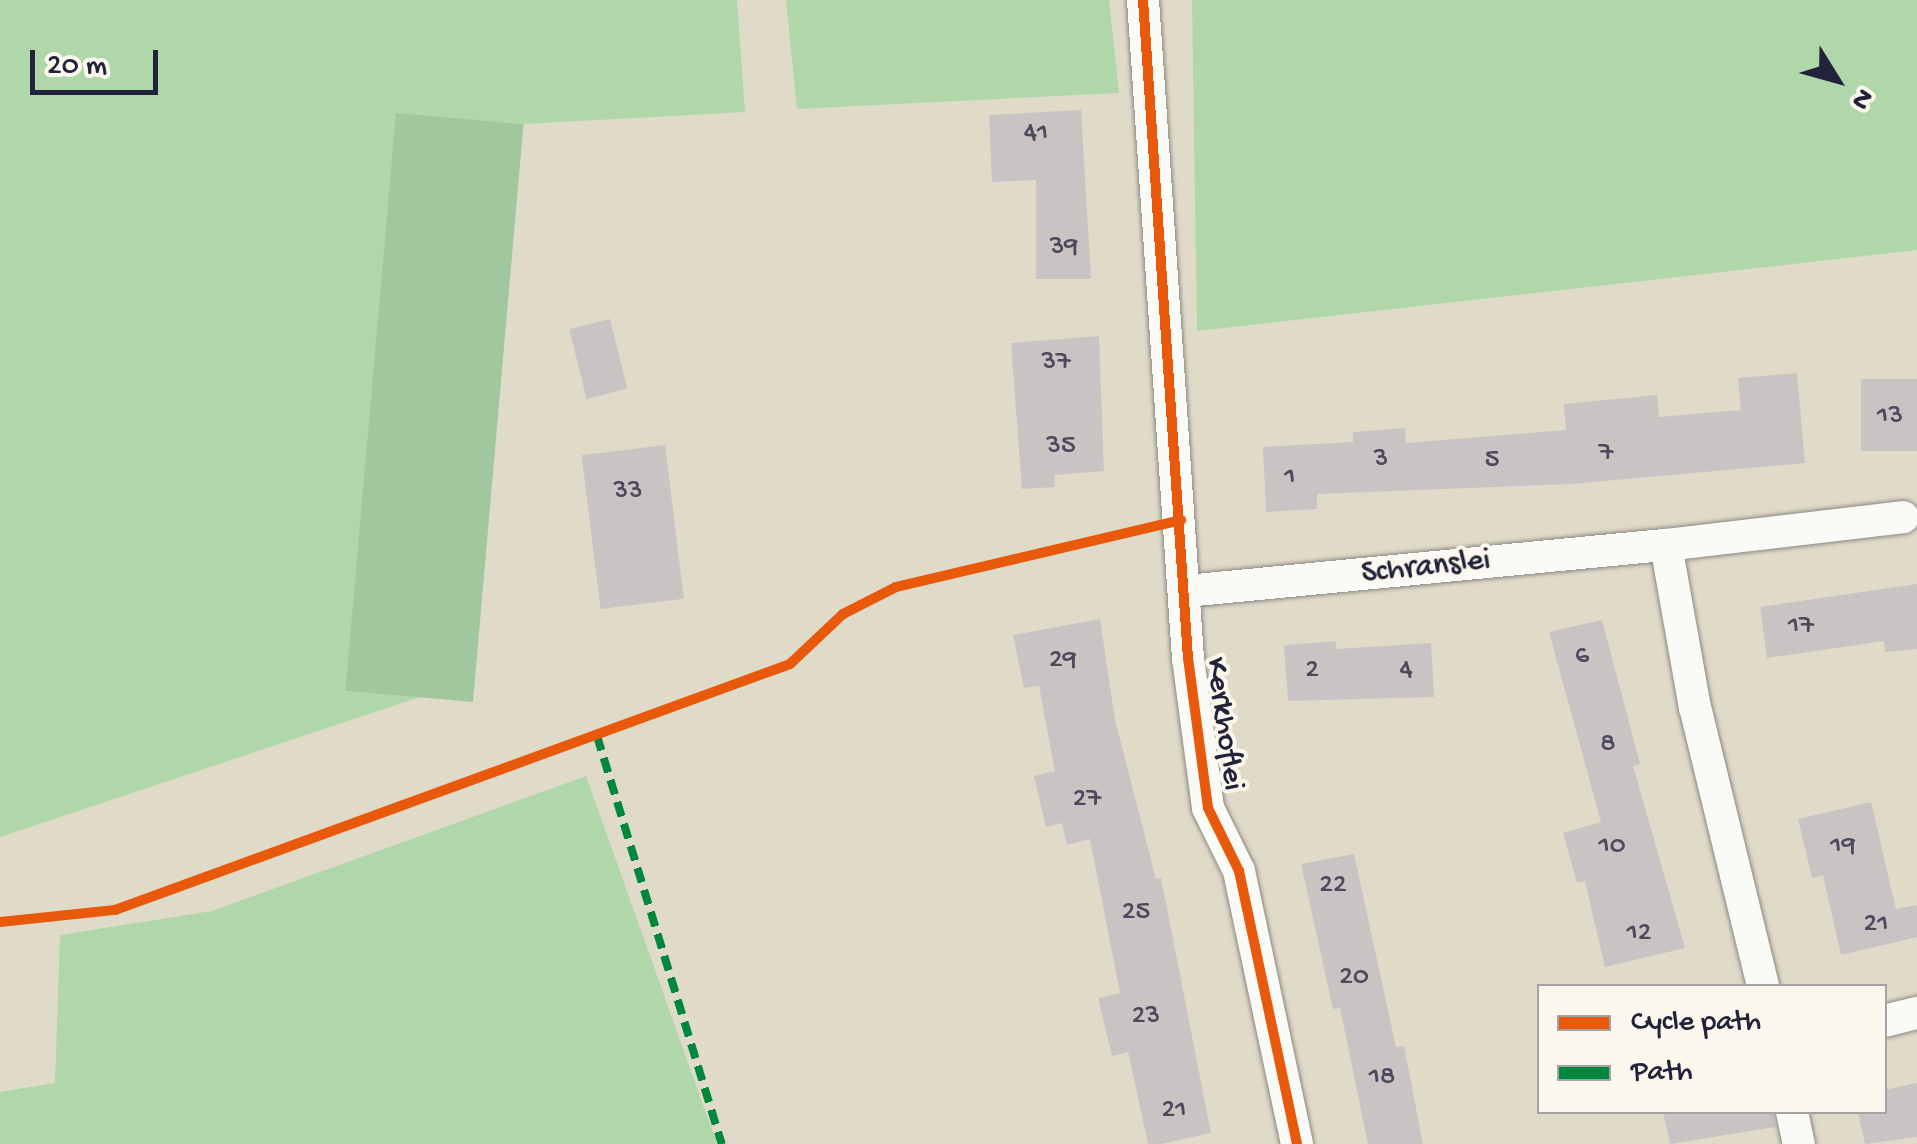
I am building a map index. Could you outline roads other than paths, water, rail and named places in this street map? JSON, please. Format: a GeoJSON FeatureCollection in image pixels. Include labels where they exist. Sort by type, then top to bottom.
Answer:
{"type":"FeatureCollection","features":[{"type":"Feature","properties":{"kind":"street","name":"Kerkhoflei"},"geometry":{"type":"LineString","coordinates":[[1144,0],[1188,658],[1208,808],[1240,871],[1297,1144]]}},
{"type":"Feature","properties":{"kind":"street","name":"Schranslei"},"geometry":{"type":"LineString","coordinates":[[1186,591],[1666,545],[1903,517]]}},
{"type":"Feature","properties":{"kind":"street"},"geometry":{"type":"LineString","coordinates":[[1666,545],[1694,707],[1763,984]]}},
{"type":"Feature","properties":{"kind":"street"},"geometry":{"type":"LineString","coordinates":[[1887,1019],[1917,1013]]}},
{"type":"Feature","properties":{"kind":"street"},"geometry":{"type":"LineString","coordinates":[[1792,1114],[1799,1144]]}}]}
